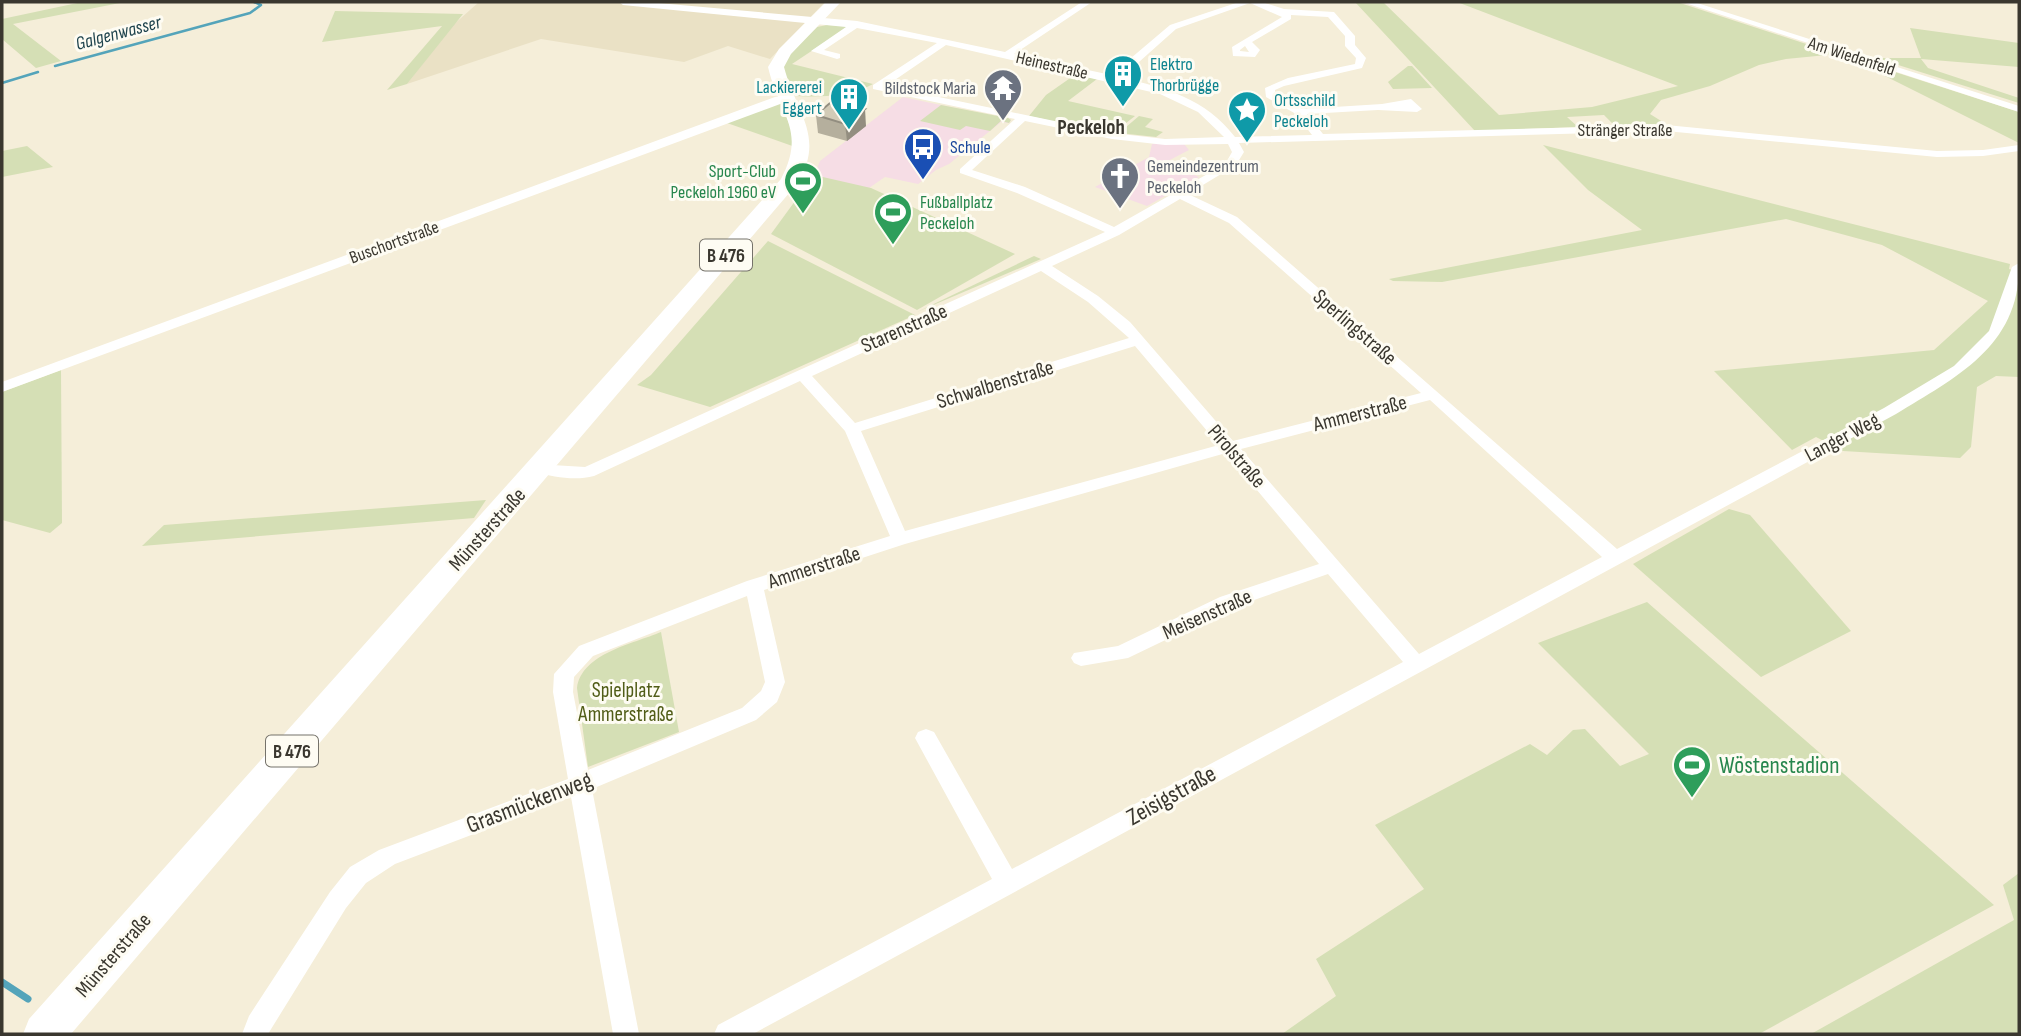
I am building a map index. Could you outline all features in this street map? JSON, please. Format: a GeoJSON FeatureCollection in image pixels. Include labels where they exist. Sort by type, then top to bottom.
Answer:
{"type":"FeatureCollection","features":[{"type":"Feature","properties":{"kind":"main road","name":"Münsterstraße"},"geometry":{"type":"LineString","coordinates":[[44,1034],[789,181],[801,160],[804,144],[776,72],[777,62],[834,2]]}},
{"type":"Feature","properties":{"kind":"street","name":"Heinestraße"},"geometry":{"type":"LineString","coordinates":[[624,2],[856,24],[1113,79],[1164,92],[1194,104],[1220,124],[1232,140]]}},
{"type":"Feature","properties":{"kind":"street"},"geometry":{"type":"LineString","coordinates":[[1007,55],[1088,2]]}},
{"type":"Feature","properties":{"kind":"street"},"geometry":{"type":"LineString","coordinates":[[1113,79],[1173,27],[1247,2]]}},
{"type":"Feature","properties":{"kind":"street"},"geometry":{"type":"LineString","coordinates":[[1254,2],[1283,12],[1331,14],[1350,36],[1350,46],[1362,58],[1359,66],[1339,74],[1280,83],[1270,88],[1270,95],[1300,112],[1320,137]]}},
{"type":"Feature","properties":{"kind":"street","name":"Am Wiedenfeld"},"geometry":{"type":"LineString","coordinates":[[1686,2],[2019,109]]}},
{"type":"Feature","properties":{"kind":"street"},"geometry":{"type":"LineString","coordinates":[[1246,42],[1288,17],[1283,12]]}},
{"type":"Feature","properties":{"kind":"street"},"geometry":{"type":"LineString","coordinates":[[837,55],[816,51],[856,24]]}},
{"type":"Feature","properties":{"kind":"street"},"geometry":{"type":"LineString","coordinates":[[945,42],[877,87],[1129,139],[1165,142],[1232,140]]}},
{"type":"Feature","properties":{"kind":"street","name":"Buschortstraße"},"geometry":{"type":"LineString","coordinates":[[2,387],[787,98]]}},
{"type":"Feature","properties":{"kind":"street"},"geometry":{"type":"LineString","coordinates":[[1300,112],[1339,107],[1382,107]]}},
{"type":"Feature","properties":{"kind":"street"},"geometry":{"type":"LineString","coordinates":[[1023,118],[964,171],[1021,190],[1115,232]]}},
{"type":"Feature","properties":{"kind":"street","name":"Stränger Straße"},"geometry":{"type":"LineString","coordinates":[[1232,140],[1666,128],[1937,155],[2019,148]]}},
{"type":"Feature","properties":{"kind":"street","name":"Starenstraße"},"geometry":{"type":"LineString","coordinates":[[541,468],[588,472],[1115,232],[1232,163],[1238,152],[1232,140]]}},
{"type":"Feature","properties":{"kind":"street","name":"Sperlingstraße"},"geometry":{"type":"LineString","coordinates":[[1180,195],[1233,220],[1615,558]]}},
{"type":"Feature","properties":{"kind":"street","name":"Pirolstraße"},"geometry":{"type":"LineString","coordinates":[[1043,266],[1093,299],[1138,340],[1416,664]]}},
{"type":"Feature","properties":{"kind":"street","name":"Langer Weg"},"geometry":{"type":"LineString","coordinates":[[1615,558],[1890,411],[1959,369],[1996,333],[2019,268]]}},
{"type":"Feature","properties":{"kind":"street","name":"Schwalbenstraße"},"geometry":{"type":"LineString","coordinates":[[852,429],[1138,340]]}},
{"type":"Feature","properties":{"kind":"street"},"geometry":{"type":"LineString","coordinates":[[802,374],[852,429],[900,539]]}},
{"type":"Feature","properties":{"kind":"street","name":"Ammerstraße"},"geometry":{"type":"LineString","coordinates":[[626,1034],[563,692],[564,674],[586,651],[754,586],[900,539],[1229,447],[1432,395]]}},
{"type":"Feature","properties":{"kind":"street","name":"Zeisigstraße"},"geometry":{"type":"LineString","coordinates":[[727,1034],[1615,558]]}},
{"type":"Feature","properties":{"kind":"street","name":"Meisenstraße"},"geometry":{"type":"LineString","coordinates":[[1081,658],[1121,653],[1227,602],[1332,566]]}},
{"type":"Feature","properties":{"kind":"street","name":"Grasmückenweg"},"geometry":{"type":"LineString","coordinates":[[256,1034],[258,1025],[358,875],[387,856],[579,784],[749,713],[770,696],[775,682],[754,586]]}},
{"type":"Feature","properties":{"kind":"street"},"geometry":{"type":"LineString","coordinates":[[926,738],[1007,885]]}},
{"type":"Feature","properties":{"kind":"shaded area"},"geometry":{"type":"Polygon","coordinates":[[[479,2],[825,2],[770,59],[728,46],[684,62],[541,39],[407,84],[452,26],[479,2]]]}},
{"type":"Feature","properties":{"kind":"shaded area"},"geometry":{"type":"Polygon","coordinates":[[[903,97],[1011,120],[1009,123],[1001,122],[949,164],[918,184],[885,177],[866,190],[807,192],[820,161],[903,97]]]}},
{"type":"Feature","properties":{"kind":"shaded area"},"geometry":{"type":"Polygon","coordinates":[[[1152,144],[1184,144],[1189,150],[1166,162],[1199,177],[1147,206],[1095,187],[1149,157],[1152,144]]]}},
{"type":"Feature","properties":{"kind":"green space"},"geometry":{"type":"Polygon","coordinates":[[[82,2],[125,2],[13,24],[61,61],[36,68],[2,39],[2,19],[82,2]]]}},
{"type":"Feature","properties":{"kind":"green space"},"geometry":{"type":"Polygon","coordinates":[[[1355,2],[1383,2],[1499,115],[1592,107],[1678,86],[1457,2],[1677,2],[1837,54],[1786,59],[1759,65],[1710,86],[1661,100],[1650,114],[1666,124],[1615,126],[1604,115],[1567,117],[1578,127],[1475,131],[1355,2]]]}},
{"type":"Feature","properties":{"kind":"green space"},"geometry":{"type":"Polygon","coordinates":[[[335,11],[463,14],[407,84],[387,90],[442,26],[322,42],[335,11]]]}},
{"type":"Feature","properties":{"kind":"green space"},"geometry":{"type":"Polygon","coordinates":[[[849,26],[792,64],[873,84],[844,94],[793,96],[781,68],[783,60],[817,27],[849,26]]]}},
{"type":"Feature","properties":{"kind":"green space"},"geometry":{"type":"Polygon","coordinates":[[[1910,28],[2019,43],[2019,67],[1921,59],[1928,68],[2019,98],[2019,103],[1876,58],[1921,58],[1910,28]]]}},
{"type":"Feature","properties":{"kind":"green space"},"geometry":{"type":"Polygon","coordinates":[[[1867,63],[2019,112],[2019,143],[1863,65],[1867,63]]]}},
{"type":"Feature","properties":{"kind":"green space"},"geometry":{"type":"Polygon","coordinates":[[[1408,66],[1412,66],[1432,88],[1393,89],[1388,82],[1408,66]]]}},
{"type":"Feature","properties":{"kind":"green space"},"geometry":{"type":"Polygon","coordinates":[[[1076,74],[1097,79],[1068,101],[1135,116],[1112,134],[1029,116],[1046,95],[1076,74]]]}},
{"type":"Feature","properties":{"kind":"green space"},"geometry":{"type":"Polygon","coordinates":[[[781,102],[798,148],[727,123],[781,102]]]}},
{"type":"Feature","properties":{"kind":"green space"},"geometry":{"type":"Polygon","coordinates":[[[941,105],[1011,120],[1009,123],[1001,121],[990,131],[966,126],[960,130],[920,121],[941,105]]]}},
{"type":"Feature","properties":{"kind":"green space"},"geometry":{"type":"Polygon","coordinates":[[[1139,116],[1153,119],[1145,127],[1163,132],[1156,137],[1119,133],[1139,116]]]}},
{"type":"Feature","properties":{"kind":"green space"},"geometry":{"type":"Polygon","coordinates":[[[1543,145],[2010,264],[2009,269],[2019,272],[2019,377],[1996,376],[1977,387],[1971,447],[1960,458],[1843,451],[1816,437],[1792,450],[1714,371],[1934,350],[1988,301],[1882,245],[1786,219],[1442,282],[1389,279],[1642,230],[1588,190],[1543,145]]]}},
{"type":"Feature","properties":{"kind":"green space"},"geometry":{"type":"Polygon","coordinates":[[[27,146],[53,167],[2,177],[2,151],[27,146]]]}},
{"type":"Feature","properties":{"kind":"green space","name":"Fußballplatz Peckeloh"},"geometry":{"type":"Polygon","coordinates":[[[814,175],[871,188],[1015,254],[917,310],[771,234],[814,175]]]}},
{"type":"Feature","properties":{"kind":"green space"},"geometry":{"type":"Polygon","coordinates":[[[768,241],[915,315],[710,407],[637,385],[651,375],[768,241]]]}},
{"type":"Feature","properties":{"kind":"green space"},"geometry":{"type":"Polygon","coordinates":[[[1034,256],[1041,259],[917,312],[1034,256]]]}},
{"type":"Feature","properties":{"kind":"green space"},"geometry":{"type":"Polygon","coordinates":[[[61,370],[62,523],[50,533],[2,520],[2,392],[61,370]]]}},
{"type":"Feature","properties":{"kind":"green space"},"geometry":{"type":"Polygon","coordinates":[[[486,500],[474,518],[142,546],[164,525],[486,500]]]}},
{"type":"Feature","properties":{"kind":"green space"},"geometry":{"type":"Polygon","coordinates":[[[1729,509],[1750,515],[1851,631],[1761,677],[1633,564],[1729,509]]]}},
{"type":"Feature","properties":{"kind":"green space","name":"Wöstenstadion"},"geometry":{"type":"Polygon","coordinates":[[[1647,602],[1994,905],[1759,1034],[1282,1034],[1336,996],[1316,959],[1424,889],[1375,825],[1530,744],[1547,755],[1573,730],[1585,729],[1620,766],[1649,754],[1538,643],[1647,602]]]}},
{"type":"Feature","properties":{"kind":"green space","name":"Spielplatz Ammerstraße"},"geometry":{"type":"Polygon","coordinates":[[[661,632],[679,732],[588,767],[577,688],[581,676],[588,666],[610,651],[661,632]]]}},
{"type":"Feature","properties":{"kind":"green space"},"geometry":{"type":"Polygon","coordinates":[[[2019,873],[2019,1034],[1811,1034],[2014,920],[2003,885],[2019,873]]]}},
{"type":"Feature","properties":{"kind":"building"},"geometry":{"type":"Polygon","coordinates":[[[830,103],[865,109],[845,124],[816,115],[830,103]]]}},
{"type":"Feature","properties":{"kind":"waterway","name":"Galgenwasser"},"geometry":{"type":"LineString","coordinates":[[55,66],[250,13],[261,5],[254,2]]}},
{"type":"Feature","properties":{"kind":"waterway","name":"Galgenwasser"},"geometry":{"type":"LineString","coordinates":[[2,83],[38,72]]}},
{"type":"Feature","properties":{"kind":"waterway"},"geometry":{"type":"LineString","coordinates":[[2,982],[28,999]]}},
{"type":"Feature","properties":{"kind":"place","name":"Elektro Thorbrügge"},"geometry":{"type":"Point","coordinates":[1123,108]}},
{"type":"Feature","properties":{"kind":"place","name":"Bildstock Maria"},"geometry":{"type":"Point","coordinates":[1003,122]}},
{"type":"Feature","properties":{"kind":"place","name":"Lackiererei Eggert"},"geometry":{"type":"Point","coordinates":[849,131]}},
{"type":"Feature","properties":{"kind":"place","name":"Ortsschild Peckeloh"},"geometry":{"type":"Point","coordinates":[1247,144]}},
{"type":"Feature","properties":{"kind":"place","name":"Schule"},"geometry":{"type":"Point","coordinates":[923,181]}},
{"type":"Feature","properties":{"kind":"place","name":"Gemeindezentrum Peckeloh"},"geometry":{"type":"Point","coordinates":[1120,210]}},
{"type":"Feature","properties":{"kind":"place","name":"Sport-Club Peckeloh 1960 eV"},"geometry":{"type":"Point","coordinates":[803,215]}},
{"type":"Feature","properties":{"kind":"place","name":"Fußballplatz Peckeloh"},"geometry":{"type":"Point","coordinates":[893,246]}},
{"type":"Feature","properties":{"kind":"place","name":"Wöstenstadion"},"geometry":{"type":"Point","coordinates":[1692,799]}},
{"type":"Feature","properties":{"kind":"district","name":"Peckeloh"},"geometry":{"type":"Point","coordinates":[1091,127]}}]}
